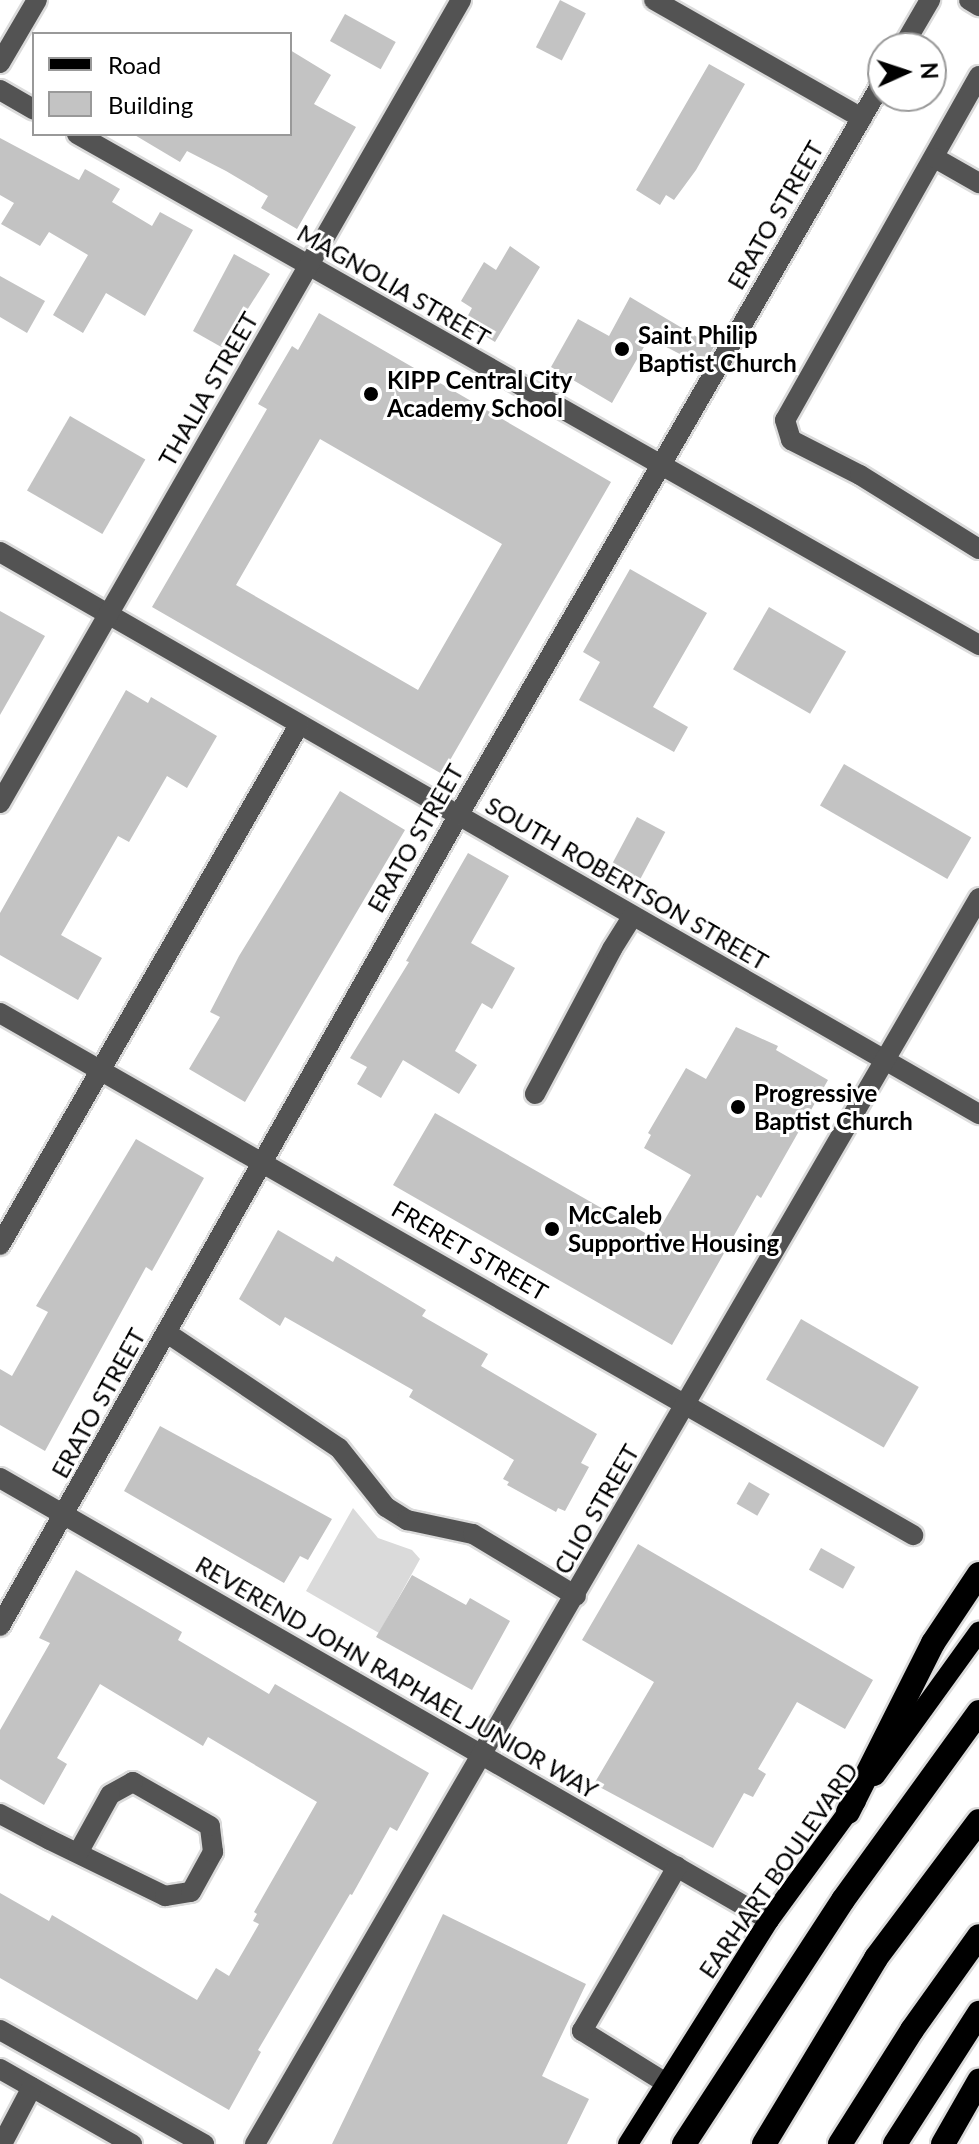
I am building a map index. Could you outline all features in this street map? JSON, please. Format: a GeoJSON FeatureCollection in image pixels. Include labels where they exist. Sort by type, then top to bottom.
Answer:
{"type":"FeatureCollection","features":[{"type":"Feature","properties":{"kind":"highway"},"geometry":{"type":"LineString","coordinates":[[848,1812],[933,1643],[979,1574]]}},
{"type":"Feature","properties":{"kind":"highway"},"geometry":{"type":"LineString","coordinates":[[684,2144],[882,1844],[979,1712]]}},
{"type":"Feature","properties":{"kind":"highway"},"geometry":{"type":"LineString","coordinates":[[764,2144],[876,1958],[979,1821]]}},
{"type":"Feature","properties":{"kind":"highway"},"geometry":{"type":"LineString","coordinates":[[840,2144],[912,2030],[979,1936]]}},
{"type":"Feature","properties":{"kind":"highway"},"geometry":{"type":"LineString","coordinates":[[895,2144],[979,2013]]}},
{"type":"Feature","properties":{"kind":"highway"},"geometry":{"type":"LineString","coordinates":[[943,2144],[979,2081]]}},
{"type":"Feature","properties":{"kind":"main road","name":"EARHART BOULEVARD"},"geometry":{"type":"LineString","coordinates":[[628,2144],[769,1920],[979,1632]]}},
{"type":"Feature","properties":{"kind":"street"},"geometry":{"type":"LineString","coordinates":[[0,63],[37,0]]}},
{"type":"Feature","properties":{"kind":"street","name":"THALIA STREET"},"geometry":{"type":"LineString","coordinates":[[0,803],[461,0]]}},
{"type":"Feature","properties":{"kind":"street"},"geometry":{"type":"LineString","coordinates":[[654,0],[862,118]]}},
{"type":"Feature","properties":{"kind":"street"},"geometry":{"type":"LineString","coordinates":[[911,32],[930,0]]}},
{"type":"Feature","properties":{"kind":"street"},"geometry":{"type":"LineString","coordinates":[[969,0],[979,6]]}},
{"type":"Feature","properties":{"kind":"street"},"geometry":{"type":"LineString","coordinates":[[979,76],[785,420],[791,440],[860,475],[979,549]]}},
{"type":"Feature","properties":{"kind":"street"},"geometry":{"type":"LineString","coordinates":[[0,90],[32,109]]}},
{"type":"Feature","properties":{"kind":"street","name":"ERATO STREET"},"geometry":{"type":"LineString","coordinates":[[0,1626],[458,816],[867,109]]}},
{"type":"Feature","properties":{"kind":"street","name":"MAGNOLIA STREET"},"geometry":{"type":"LineString","coordinates":[[81,136],[979,645]]}},
{"type":"Feature","properties":{"kind":"street"},"geometry":{"type":"LineString","coordinates":[[935,158],[979,183]]}},
{"type":"Feature","properties":{"kind":"street","name":"SOUTH ROBERTSON STREET"},"geometry":{"type":"LineString","coordinates":[[0,552],[979,1114]]}},
{"type":"Feature","properties":{"kind":"street"},"geometry":{"type":"LineString","coordinates":[[0,1245],[299,725]]}},
{"type":"Feature","properties":{"kind":"street","name":"CLIO STREET"},"geometry":{"type":"LineString","coordinates":[[255,2144],[888,1061],[979,898]]}},
{"type":"Feature","properties":{"kind":"street"},"geometry":{"type":"LineString","coordinates":[[535,1094],[612,949],[633,916]]}},
{"type":"Feature","properties":{"kind":"street","name":"FRERET STREET"},"geometry":{"type":"LineString","coordinates":[[0,1013],[913,1535]]}},
{"type":"Feature","properties":{"kind":"street"},"geometry":{"type":"LineString","coordinates":[[167,1333],[339,1448],[386,1507],[407,1520],[473,1534],[576,1596]]}},
{"type":"Feature","properties":{"kind":"street","name":"REVEREND JOHN RAPHAEL JUNIOR WAY"},"geometry":{"type":"LineString","coordinates":[[0,1478],[769,1920]]}},
{"type":"Feature","properties":{"kind":"street"},"geometry":{"type":"LineString","coordinates":[[0,1814],[78,1853],[165,1896],[191,1892],[213,1852],[210,1826],[133,1782],[110,1795],[78,1853]]}},
{"type":"Feature","properties":{"kind":"street"},"geometry":{"type":"LineString","coordinates":[[666,2083],[582,2031],[677,1867]]}},
{"type":"Feature","properties":{"kind":"street"},"geometry":{"type":"LineString","coordinates":[[0,2030],[204,2144]]}},
{"type":"Feature","properties":{"kind":"street"},"geometry":{"type":"LineString","coordinates":[[0,2069],[132,2144]]}},
{"type":"Feature","properties":{"kind":"street"},"geometry":{"type":"LineString","coordinates":[[2,2144],[32,2087]]}},
{"type":"Feature","properties":{"kind":"shaded area"},"geometry":{"type":"Polygon","coordinates":[[[353,1508],[378,1538],[412,1550],[420,1559],[379,1633],[306,1591],[353,1508]]]}},
{"type":"Feature","properties":{"kind":"building"},"geometry":{"type":"Polygon","coordinates":[[[560,0],[586,13],[562,60],[536,47],[560,0]]]}},
{"type":"Feature","properties":{"kind":"building"},"geometry":{"type":"Polygon","coordinates":[[[345,14],[396,42],[381,69],[330,41],[345,14]]]}},
{"type":"Feature","properties":{"kind":"building"},"geometry":{"type":"Polygon","coordinates":[[[292,51],[331,75],[314,104],[356,127],[297,229],[261,208],[268,196],[226,171],[187,151],[180,162],[136,136],[292,136],[292,51]]]}},
{"type":"Feature","properties":{"kind":"building"},"geometry":{"type":"Polygon","coordinates":[[[709,64],[745,84],[696,170],[674,200],[666,195],[660,205],[636,190],[709,64]]]}},
{"type":"Feature","properties":{"kind":"building"},"geometry":{"type":"Polygon","coordinates":[[[0,138],[79,180],[85,169],[120,189],[112,202],[152,226],[160,212],[193,230],[145,316],[106,293],[83,333],[53,315],[88,255],[49,232],[40,246],[1,224],[14,203],[0,195],[0,138]]]}},
{"type":"Feature","properties":{"kind":"building"},"geometry":{"type":"Polygon","coordinates":[[[510,246],[540,267],[495,342],[464,323],[472,308],[461,301],[484,262],[496,270],[510,246]]]}},
{"type":"Feature","properties":{"kind":"building"},"geometry":{"type":"Polygon","coordinates":[[[234,254],[270,274],[223,348],[193,331],[234,254]]]}},
{"type":"Feature","properties":{"kind":"building"},"geometry":{"type":"Polygon","coordinates":[[[0,276],[45,301],[27,333],[0,317],[0,276]]]}},
{"type":"Feature","properties":{"kind":"building","name":"Saint Philip Baptist Church"},"geometry":{"type":"Polygon","coordinates":[[[630,297],[714,347],[703,366],[649,338],[612,403],[551,367],[578,319],[609,336],[630,297]]]}},
{"type":"Feature","properties":{"kind":"building"},"geometry":{"type":"Polygon","coordinates":[[[319,313],[611,482],[442,774],[152,607],[267,409],[258,404],[292,346],[298,350],[319,313]],[[320,439],[236,585],[418,690],[502,544],[320,439]]]}},
{"type":"Feature","properties":{"kind":"building"},"geometry":{"type":"Polygon","coordinates":[[[70,416],[145,460],[102,534],[27,490],[70,416]]]}},
{"type":"Feature","properties":{"kind":"building"},"geometry":{"type":"Polygon","coordinates":[[[630,569],[707,613],[653,707],[688,727],[674,752],[579,700],[600,662],[583,652],[630,569]]]}},
{"type":"Feature","properties":{"kind":"building"},"geometry":{"type":"Polygon","coordinates":[[[769,607],[846,652],[810,714],[733,669],[769,607]]]}},
{"type":"Feature","properties":{"kind":"building"},"geometry":{"type":"Polygon","coordinates":[[[0,611],[45,636],[0,715],[0,611]]]}},
{"type":"Feature","properties":{"kind":"building"},"geometry":{"type":"Polygon","coordinates":[[[126,690],[148,703],[151,697],[217,736],[187,788],[167,776],[129,842],[118,836],[61,935],[102,958],[78,1000],[0,955],[0,913],[126,690]]]}},
{"type":"Feature","properties":{"kind":"building"},"geometry":{"type":"Polygon","coordinates":[[[844,764],[971,838],[947,879],[820,806],[844,764]]]}},
{"type":"Feature","properties":{"kind":"building"},"geometry":{"type":"Polygon","coordinates":[[[340,791],[405,830],[245,1102],[189,1069],[220,1017],[210,1012],[239,956],[340,791]]]}},
{"type":"Feature","properties":{"kind":"building"},"geometry":{"type":"Polygon","coordinates":[[[637,817],[665,832],[640,880],[612,865],[637,817]]]}},
{"type":"Feature","properties":{"kind":"building"},"geometry":{"type":"Polygon","coordinates":[[[468,853],[509,876],[471,943],[515,968],[492,1009],[482,1003],[455,1051],[477,1065],[459,1094],[403,1060],[381,1098],[357,1084],[367,1067],[350,1058],[409,962],[406,961],[468,853]]]}},
{"type":"Feature","properties":{"kind":"building","name":"McCaleb Supportive Housing"},"geometry":{"type":"Polygon","coordinates":[[[736,1027],[778,1046],[776,1050],[828,1080],[761,1198],[757,1195],[672,1345],[393,1185],[435,1113],[654,1238],[691,1175],[644,1148],[651,1135],[648,1133],[686,1068],[706,1079],[736,1027]]]}},
{"type":"Feature","properties":{"kind":"building"},"geometry":{"type":"Polygon","coordinates":[[[136,1139],[204,1178],[152,1271],[146,1267],[45,1451],[0,1425],[0,1369],[12,1376],[48,1312],[36,1306],[136,1139]]]}},
{"type":"Feature","properties":{"kind":"building"},"geometry":{"type":"Polygon","coordinates":[[[278,1230],[333,1262],[336,1256],[426,1310],[422,1316],[488,1354],[481,1366],[597,1434],[581,1463],[589,1467],[565,1511],[558,1508],[556,1512],[507,1485],[509,1482],[503,1479],[514,1460],[409,1397],[413,1390],[285,1317],[280,1326],[239,1299],[278,1230]]]}},
{"type":"Feature","properties":{"kind":"building"},"geometry":{"type":"Polygon","coordinates":[[[801,1319],[919,1387],[884,1448],[766,1380],[801,1319]]]}},
{"type":"Feature","properties":{"kind":"building"},"geometry":{"type":"Polygon","coordinates":[[[160,1426],[332,1519],[308,1560],[300,1556],[284,1583],[124,1491],[160,1426]]]}},
{"type":"Feature","properties":{"kind":"building"},"geometry":{"type":"Polygon","coordinates":[[[749,1482],[770,1494],[757,1516],[736,1504],[749,1482]]]}},
{"type":"Feature","properties":{"kind":"building"},"geometry":{"type":"Polygon","coordinates":[[[638,1544],[873,1680],[845,1729],[797,1702],[758,1769],[766,1774],[753,1797],[744,1793],[713,1848],[594,1784],[654,1682],[582,1640],[638,1544]]]}},
{"type":"Feature","properties":{"kind":"building"},"geometry":{"type":"Polygon","coordinates":[[[821,1548],[855,1567],[843,1589],[809,1570],[821,1548]]]}},
{"type":"Feature","properties":{"kind":"building"},"geometry":{"type":"Polygon","coordinates":[[[76,1570],[182,1632],[178,1640],[269,1694],[275,1684],[429,1773],[397,1831],[390,1827],[350,1894],[258,2050],[261,2052],[229,2110],[0,1978],[0,1893],[49,1921],[52,1915],[197,2000],[216,1968],[229,1976],[259,1924],[253,1921],[257,1914],[254,1912],[317,1802],[208,1737],[203,1746],[100,1684],[57,1758],[67,1764],[44,1805],[0,1779],[0,1730],[50,1643],[39,1638],[76,1570]]]}},
{"type":"Feature","properties":{"kind":"building"},"geometry":{"type":"Polygon","coordinates":[[[412,1575],[466,1605],[470,1598],[510,1621],[472,1690],[376,1637],[412,1575]]]}},
{"type":"Feature","properties":{"kind":"building"},"geometry":{"type":"Polygon","coordinates":[[[443,1914],[586,1984],[542,2076],[589,2099],[567,2144],[332,2144],[443,1914]]]}},
{"type":"Feature","properties":{"kind":"place","name":"Saint Philip Baptist Church"},"geometry":{"type":"Point","coordinates":[622,349]}},
{"type":"Feature","properties":{"kind":"place","name":"KIPP Central City Academy School"},"geometry":{"type":"Point","coordinates":[371,394]}},
{"type":"Feature","properties":{"kind":"place","name":"Progressive Baptist Church"},"geometry":{"type":"Point","coordinates":[738,1107]}},
{"type":"Feature","properties":{"kind":"place","name":"McCaleb Supportive Housing"},"geometry":{"type":"Point","coordinates":[552,1229]}}]}
